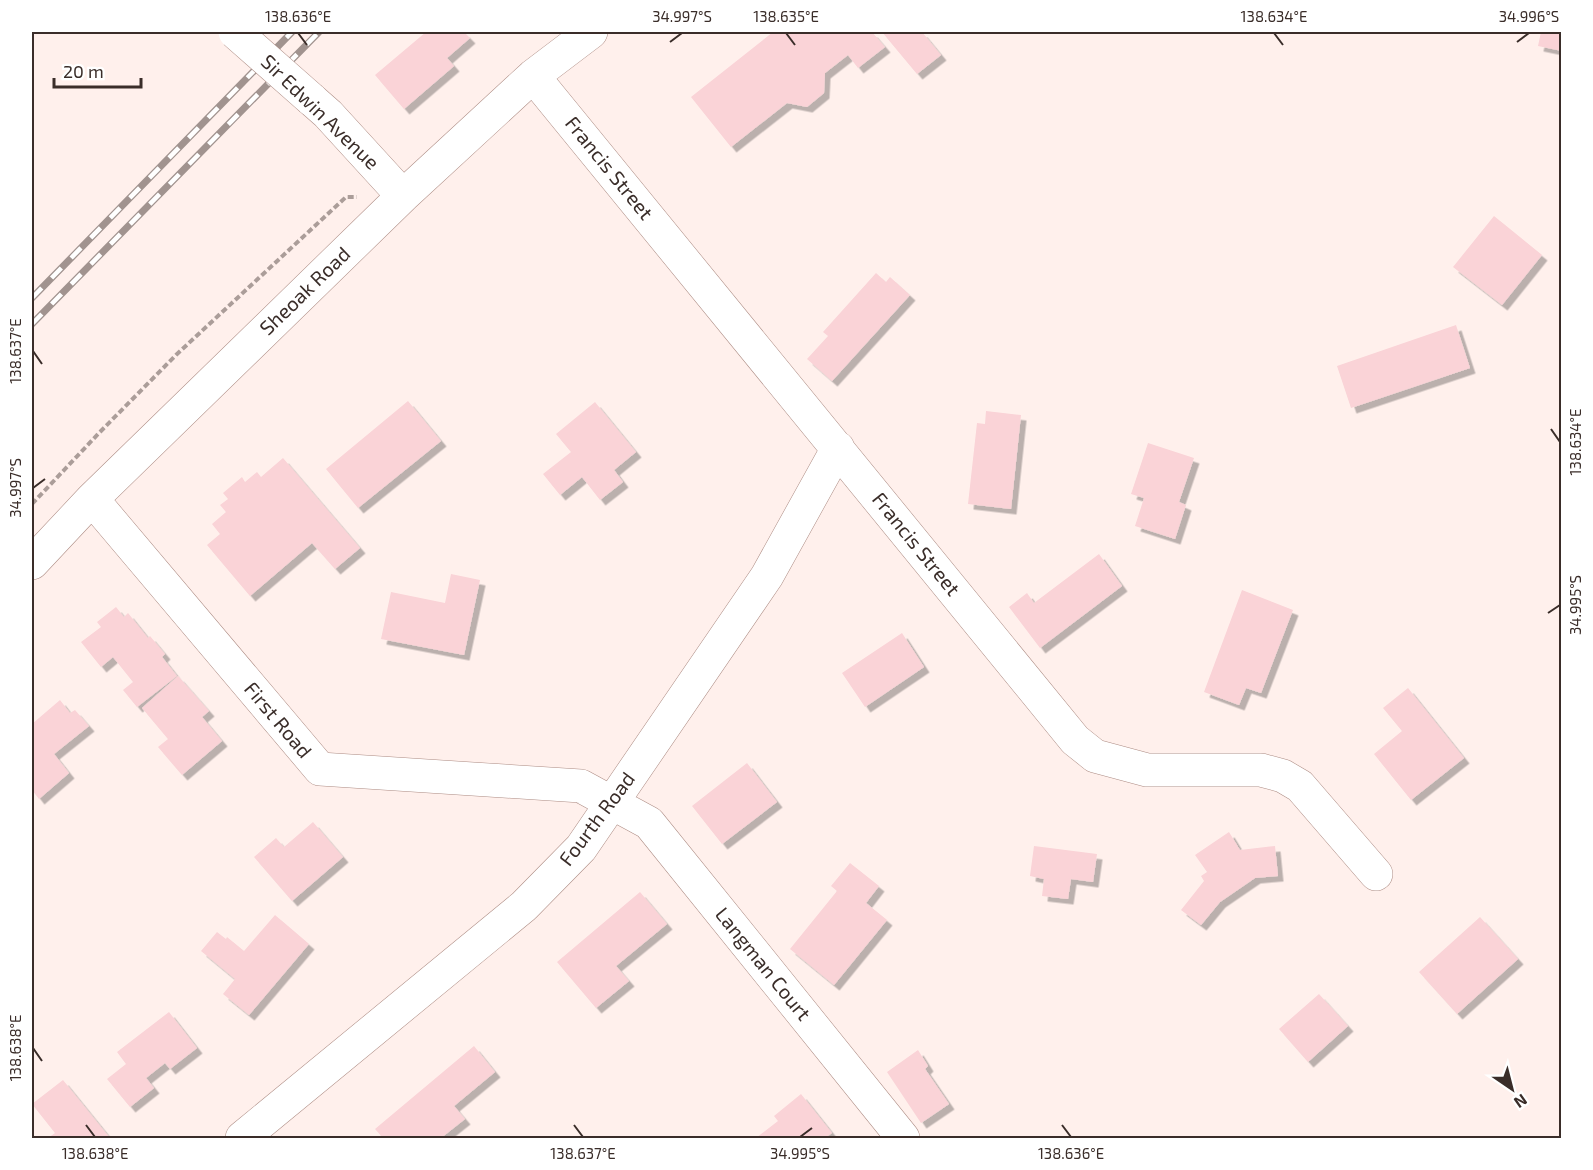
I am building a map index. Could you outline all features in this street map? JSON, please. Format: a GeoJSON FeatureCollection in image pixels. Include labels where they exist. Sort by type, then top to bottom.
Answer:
{"type":"FeatureCollection","features":[{"type":"Feature","properties":{"kind":"street","name":"Sir Edwin Avenue"},"geometry":{"type":"LineString","coordinates":[[235,32],[328,114],[403,195]]}},
{"type":"Feature","properties":{"kind":"street","name":"Sheoak Road"},"geometry":{"type":"LineString","coordinates":[[32,563],[92,499],[403,195],[533,76],[591,32]]}},
{"type":"Feature","properties":{"kind":"street","name":"Francis Street"},"geometry":{"type":"LineString","coordinates":[[533,76],[1075,740],[1095,756],[1147,770],[1261,770],[1282,776],[1300,786],[1376,874]]}},
{"type":"Feature","properties":{"kind":"street","name":"Fourth Road"},"geometry":{"type":"LineString","coordinates":[[242,1138],[525,906],[581,848],[767,576],[838,448]]}},
{"type":"Feature","properties":{"kind":"street","name":"First Road"},"geometry":{"type":"LineString","coordinates":[[92,499],[320,769],[581,786],[612,802]]}},
{"type":"Feature","properties":{"kind":"street","name":"Langman Court"},"geometry":{"type":"LineString","coordinates":[[612,802],[649,823],[903,1138]]}},
{"type":"Feature","properties":{"kind":"path"},"geometry":{"type":"LineString","coordinates":[[32,504],[176,355],[346,197],[403,195]]}},
{"type":"Feature","properties":{"kind":"building"},"geometry":{"type":"Polygon","coordinates":[[[426,32],[464,32],[470,38],[447,58],[454,66],[404,109],[375,75],[426,32]]]}},
{"type":"Feature","properties":{"kind":"building"},"geometry":{"type":"Polygon","coordinates":[[[773,32],[872,32],[885,47],[858,68],[848,55],[825,73],[824,93],[807,107],[787,103],[731,147],[691,97],[773,32]]]}},
{"type":"Feature","properties":{"kind":"building"},"geometry":{"type":"Polygon","coordinates":[[[882,32],[922,32],[941,55],[917,74],[882,32]]]}},
{"type":"Feature","properties":{"kind":"building"},"geometry":{"type":"Polygon","coordinates":[[[1541,32],[1562,32],[1562,51],[1538,46],[1541,32]]]}},
{"type":"Feature","properties":{"kind":"building"},"geometry":{"type":"Polygon","coordinates":[[[1494,216],[1542,255],[1502,305],[1453,267],[1494,216]]]}},
{"type":"Feature","properties":{"kind":"building"},"geometry":{"type":"Polygon","coordinates":[[[876,273],[886,282],[890,277],[910,295],[832,381],[807,359],[828,336],[823,332],[876,273]]]}},
{"type":"Feature","properties":{"kind":"building"},"geometry":{"type":"Polygon","coordinates":[[[1456,325],[1470,368],[1351,408],[1337,366],[1456,325]]]}},
{"type":"Feature","properties":{"kind":"building"},"geometry":{"type":"Polygon","coordinates":[[[408,401],[441,441],[358,508],[326,469],[408,401]]]}},
{"type":"Feature","properties":{"kind":"building"},"geometry":{"type":"Polygon","coordinates":[[[595,402],[636,452],[614,470],[623,482],[600,500],[582,477],[560,495],[543,474],[571,452],[556,434],[595,402]]]}},
{"type":"Feature","properties":{"kind":"building"},"geometry":{"type":"Polygon","coordinates":[[[986,411],[1021,415],[1011,509],[968,504],[977,423],[985,424],[986,411]]]}},
{"type":"Feature","properties":{"kind":"building"},"geometry":{"type":"Polygon","coordinates":[[[1148,443],[1194,458],[1179,502],[1186,505],[1175,539],[1135,526],[1144,498],[1131,494],[1148,443]]]}},
{"type":"Feature","properties":{"kind":"building"},"geometry":{"type":"Polygon","coordinates":[[[283,458],[360,548],[335,569],[312,543],[250,596],[207,545],[220,534],[212,524],[226,512],[220,505],[228,499],[223,493],[242,477],[245,482],[257,472],[261,477],[283,458]]]}},
{"type":"Feature","properties":{"kind":"building"},"geometry":{"type":"Polygon","coordinates":[[[1099,554],[1122,586],[1040,648],[1009,607],[1027,593],[1034,603],[1099,554]]]}},
{"type":"Feature","properties":{"kind":"building"},"geometry":{"type":"Polygon","coordinates":[[[451,574],[480,580],[464,655],[381,639],[391,592],[445,603],[451,574]]]}},
{"type":"Feature","properties":{"kind":"building"},"geometry":{"type":"Polygon","coordinates":[[[1242,590],[1293,610],[1261,693],[1246,688],[1239,705],[1204,692],[1242,590]]]}},
{"type":"Feature","properties":{"kind":"building"},"geometry":{"type":"Polygon","coordinates":[[[116,607],[124,617],[128,613],[148,638],[150,636],[165,654],[162,657],[177,676],[137,707],[123,690],[133,682],[113,657],[101,667],[81,642],[101,627],[97,622],[116,607]]]}},
{"type":"Feature","properties":{"kind":"building"},"geometry":{"type":"Polygon","coordinates":[[[902,633],[924,667],[865,707],[842,673],[902,633]]]}},
{"type":"Feature","properties":{"kind":"building"},"geometry":{"type":"Polygon","coordinates":[[[178,676],[209,711],[202,717],[222,741],[182,775],[158,747],[168,739],[142,708],[178,676]]]}},
{"type":"Feature","properties":{"kind":"building"},"geometry":{"type":"Polygon","coordinates":[[[1408,688],[1464,758],[1411,800],[1374,754],[1402,731],[1383,708],[1408,688]]]}},
{"type":"Feature","properties":{"kind":"building"},"geometry":{"type":"Polygon","coordinates":[[[60,700],[70,713],[75,710],[89,726],[54,754],[69,773],[39,799],[32,790],[32,724],[60,700]]]}},
{"type":"Feature","properties":{"kind":"building"},"geometry":{"type":"Polygon","coordinates":[[[747,763],[777,802],[722,844],[692,806],[747,763]]]}},
{"type":"Feature","properties":{"kind":"building"},"geometry":{"type":"Polygon","coordinates":[[[313,822],[343,857],[292,901],[254,857],[276,838],[284,847],[313,822]]]}},
{"type":"Feature","properties":{"kind":"building"},"geometry":{"type":"Polygon","coordinates":[[[1229,832],[1240,850],[1275,846],[1278,876],[1255,878],[1220,902],[1201,925],[1181,910],[1204,881],[1201,876],[1207,872],[1195,855],[1229,832]]]}},
{"type":"Feature","properties":{"kind":"building"},"geometry":{"type":"Polygon","coordinates":[[[1034,846],[1097,854],[1093,882],[1071,879],[1068,899],[1042,896],[1044,879],[1030,876],[1034,846]]]}},
{"type":"Feature","properties":{"kind":"building"},"geometry":{"type":"Polygon","coordinates":[[[850,863],[879,886],[866,903],[887,920],[834,985],[790,949],[837,891],[831,886],[850,863]]]}},
{"type":"Feature","properties":{"kind":"building"},"geometry":{"type":"Polygon","coordinates":[[[640,892],[667,924],[616,966],[629,981],[596,1008],[557,962],[640,892]]]}},
{"type":"Feature","properties":{"kind":"building"},"geometry":{"type":"Polygon","coordinates":[[[275,915],[309,944],[249,1015],[223,994],[235,979],[201,951],[217,932],[244,951],[275,915]]]}},
{"type":"Feature","properties":{"kind":"building"},"geometry":{"type":"Polygon","coordinates":[[[1480,917],[1518,959],[1457,1014],[1419,972],[1480,917]]]}},
{"type":"Feature","properties":{"kind":"building"},"geometry":{"type":"Polygon","coordinates":[[[1319,994],[1348,1026],[1308,1062],[1279,1029],[1319,994]]]}},
{"type":"Feature","properties":{"kind":"building"},"geometry":{"type":"Polygon","coordinates":[[[169,1012],[197,1048],[170,1069],[165,1063],[146,1078],[154,1088],[130,1107],[107,1079],[126,1064],[117,1052],[169,1012]]]}},
{"type":"Feature","properties":{"kind":"building"},"geometry":{"type":"Polygon","coordinates":[[[474,1046],[495,1072],[454,1106],[465,1119],[441,1138],[383,1138],[375,1129],[474,1046]]]}},
{"type":"Feature","properties":{"kind":"building"},"geometry":{"type":"Polygon","coordinates":[[[918,1050],[928,1066],[925,1069],[949,1104],[921,1123],[887,1072],[918,1050]]]}},
{"type":"Feature","properties":{"kind":"building"},"geometry":{"type":"Polygon","coordinates":[[[63,1080],[110,1138],[48,1138],[55,1133],[32,1104],[63,1080]]]}},
{"type":"Feature","properties":{"kind":"building"},"geometry":{"type":"Polygon","coordinates":[[[801,1094],[832,1133],[825,1138],[756,1138],[778,1121],[774,1116],[801,1094]]]}},
{"type":"Feature","properties":{"kind":"railway"},"geometry":{"type":"LineString","coordinates":[[32,298],[292,32]]}},
{"type":"Feature","properties":{"kind":"railway"},"geometry":{"type":"LineString","coordinates":[[32,324],[319,32]]}}]}
